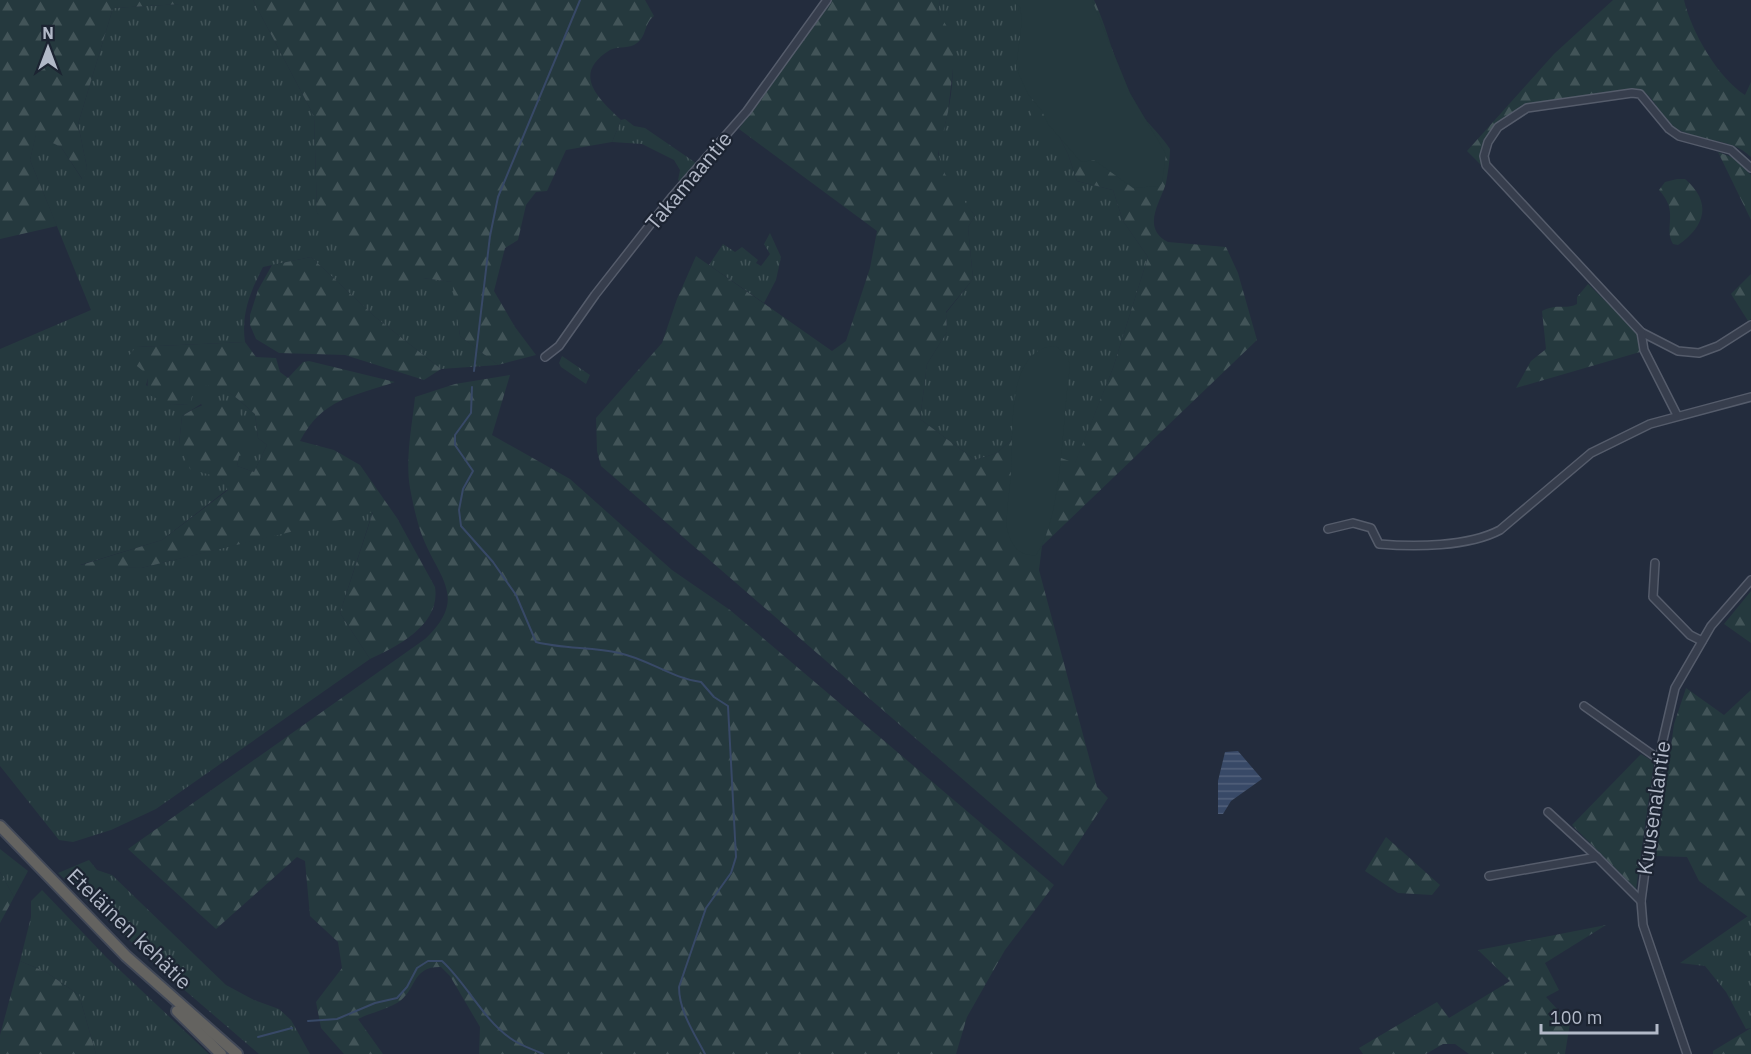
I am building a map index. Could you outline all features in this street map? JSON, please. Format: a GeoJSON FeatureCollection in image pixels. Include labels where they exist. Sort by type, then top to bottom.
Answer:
{"type":"FeatureCollection","features":[{"type":"Feature","properties":{"kind":"highway","name":"Eteläinen kehätie"},"geometry":{"type":"LineString","coordinates":[[0,826],[126,956],[237,1054]]}},
{"type":"Feature","properties":{"kind":"highway"},"geometry":{"type":"LineString","coordinates":[[126,956],[169,1004],[221,1054]]}},
{"type":"Feature","properties":{"kind":"street","name":"Takamaantie"},"geometry":{"type":"LineString","coordinates":[[545,357],[559,346],[595,295],[671,198],[747,111],[827,0]]}},
{"type":"Feature","properties":{"kind":"street"},"geometry":{"type":"LineString","coordinates":[[1751,168],[1731,150],[1679,136],[1669,129],[1640,94],[1527,108],[1498,127],[1488,142],[1484,156],[1486,165],[1641,332],[1678,351],[1699,353],[1718,346],[1751,326]]}},
{"type":"Feature","properties":{"kind":"street"},"geometry":{"type":"LineString","coordinates":[[1641,332],[1644,350],[1677,415]]}},
{"type":"Feature","properties":{"kind":"street"},"geometry":{"type":"LineString","coordinates":[[1328,528],[1353,523],[1371,528],[1379,544],[1392,545],[1428,545],[1483,538],[1500,530],[1591,453],[1650,423],[1677,415],[1708,410],[1751,397]]}},
{"type":"Feature","properties":{"kind":"street"},"geometry":{"type":"LineString","coordinates":[[1655,563],[1653,597],[1690,634],[1702,641]]}},
{"type":"Feature","properties":{"kind":"street","name":"Kuusenalantie"},"geometry":{"type":"LineString","coordinates":[[1687,1054],[1642,925],[1641,901],[1660,760],[1675,688],[1711,626],[1751,580]]}},
{"type":"Feature","properties":{"kind":"street"},"geometry":{"type":"LineString","coordinates":[[1584,706],[1660,760]]}},
{"type":"Feature","properties":{"kind":"street"},"geometry":{"type":"LineString","coordinates":[[1548,812],[1641,901]]}},
{"type":"Feature","properties":{"kind":"street"},"geometry":{"type":"LineString","coordinates":[[1489,876],[1596,857]]}},
{"type":"Feature","properties":{"kind":"green space"},"geometry":{"type":"Polygon","coordinates":[[[0,0],[180,0],[181,4],[113,8],[78,124],[87,168],[83,180],[61,147],[36,135],[30,160],[57,226],[0,239],[0,0]]]}},
{"type":"Feature","properties":{"kind":"green space"},"geometry":{"type":"Polygon","coordinates":[[[180,0],[253,0],[314,116],[317,213],[423,278],[453,282],[460,336],[498,365],[441,369],[374,316],[311,257],[263,267],[248,303],[244,322],[245,342],[136,347],[149,375],[146,385],[171,405],[189,404],[194,387],[204,385],[220,388],[234,396],[255,414],[258,438],[267,445],[254,472],[237,466],[239,456],[201,404],[182,416],[179,445],[221,478],[228,489],[162,540],[80,565],[141,568],[373,511],[340,613],[370,659],[156,809],[111,830],[73,842],[59,840],[0,766],[0,349],[91,310],[30,160],[36,134],[61,147],[82,179],[87,168],[78,124],[113,8],[180,4],[180,0]]]}},
{"type":"Feature","properties":{"kind":"green space"},"geometry":{"type":"Polygon","coordinates":[[[253,0],[645,0],[654,16],[640,40],[631,46],[610,50],[598,59],[592,68],[590,77],[597,95],[621,120],[612,142],[566,150],[547,191],[536,192],[526,205],[518,240],[505,248],[494,291],[515,327],[536,355],[498,365],[460,336],[452,282],[423,278],[402,293],[317,213],[314,116],[253,0]]]}},
{"type":"Feature","properties":{"kind":"green space"},"geometry":{"type":"Polygon","coordinates":[[[826,0],[940,0],[938,12],[949,30],[954,60],[948,112],[938,154],[945,174],[975,216],[968,227],[973,279],[946,312],[947,332],[927,364],[920,419],[975,460],[997,453],[1027,425],[1050,454],[1075,463],[1113,368],[1148,257],[1123,221],[1113,190],[1077,181],[1059,136],[1036,129],[1032,117],[1033,40],[1016,17],[1016,0],[1094,0],[1128,92],[1147,122],[1170,149],[1166,183],[1155,215],[1155,230],[1168,242],[1226,247],[1238,273],[1257,340],[1042,546],[1039,570],[1097,787],[1108,798],[1063,866],[601,466],[597,451],[596,418],[662,343],[677,299],[696,256],[832,351],[846,341],[870,268],[877,231],[739,129],[826,0]]]}},
{"type":"Feature","properties":{"kind":"green space"},"geometry":{"type":"Polygon","coordinates":[[[940,0],[1016,0],[1033,40],[1059,136],[1077,181],[1113,190],[1123,221],[1148,257],[1113,368],[1075,464],[1050,454],[1027,425],[997,453],[975,460],[920,419],[927,364],[947,332],[946,313],[973,279],[968,227],[975,216],[944,173],[939,157],[952,79],[949,38],[938,12],[940,0]]]}},
{"type":"Feature","properties":{"kind":"green space"},"geometry":{"type":"Polygon","coordinates":[[[1013,0],[1092,0],[1130,93],[1166,154],[1162,183],[1159,186],[1133,188],[1094,160],[1081,162],[1048,124],[1042,111],[1028,94],[1016,68],[1022,20],[1020,7],[1013,0]]]}},
{"type":"Feature","properties":{"kind":"green space"},"geometry":{"type":"Polygon","coordinates":[[[1613,0],[1684,0],[1699,39],[1716,66],[1745,95],[1751,82],[1751,157],[1743,150],[1723,142],[1692,135],[1673,126],[1649,96],[1638,89],[1526,104],[1496,126],[1481,165],[1467,151],[1554,54],[1613,0]]]}},
{"type":"Feature","properties":{"kind":"green space"},"geometry":{"type":"Polygon","coordinates":[[[625,119],[634,126],[645,128],[696,163],[681,182],[678,180],[680,170],[674,160],[642,144],[612,142],[621,120],[625,119]]]}},
{"type":"Feature","properties":{"kind":"green space"},"geometry":{"type":"Polygon","coordinates":[[[1718,152],[1734,158],[1751,175],[1751,220],[1718,152]]]}},
{"type":"Feature","properties":{"kind":"green space"},"geometry":{"type":"Polygon","coordinates":[[[1685,179],[1694,188],[1702,205],[1700,222],[1695,230],[1678,245],[1673,244],[1670,237],[1669,206],[1659,190],[1665,182],[1685,179]]]}},
{"type":"Feature","properties":{"kind":"green space"},"geometry":{"type":"Polygon","coordinates":[[[770,233],[781,257],[776,280],[764,303],[709,265],[723,244],[735,252],[742,247],[758,260],[756,263],[761,266],[770,254],[764,244],[770,233]]]}},
{"type":"Feature","properties":{"kind":"green space"},"geometry":{"type":"Polygon","coordinates":[[[311,257],[374,316],[441,369],[424,380],[345,355],[279,353],[256,339],[250,325],[250,315],[258,290],[272,265],[311,257]]]}},
{"type":"Feature","properties":{"kind":"green space"},"geometry":{"type":"Polygon","coordinates":[[[1751,274],[1751,319],[1748,321],[1731,294],[1751,274]]]}},
{"type":"Feature","properties":{"kind":"green space"},"geometry":{"type":"Polygon","coordinates":[[[1588,284],[1637,332],[1640,352],[1516,388],[1531,361],[1546,349],[1542,311],[1552,307],[1577,304],[1577,297],[1588,284]]]}},
{"type":"Feature","properties":{"kind":"green space"},"geometry":{"type":"Polygon","coordinates":[[[245,342],[256,357],[276,358],[280,372],[288,378],[303,362],[309,361],[395,382],[352,396],[329,407],[318,416],[300,441],[334,450],[360,465],[397,518],[435,587],[435,600],[425,623],[405,640],[370,659],[340,613],[373,512],[141,568],[78,566],[162,540],[228,490],[221,478],[190,469],[179,445],[182,416],[212,402],[223,401],[231,404],[243,421],[249,452],[239,456],[237,466],[254,472],[267,445],[258,438],[255,414],[228,392],[212,386],[194,388],[190,404],[171,405],[147,394],[148,375],[127,358],[136,347],[245,342]]]}},
{"type":"Feature","properties":{"kind":"green space"},"geometry":{"type":"Polygon","coordinates":[[[1056,346],[1068,357],[1070,367],[1057,492],[1045,538],[1036,555],[1030,555],[1016,548],[1007,528],[1015,396],[1027,361],[1039,350],[1056,346]]]}},
{"type":"Feature","properties":{"kind":"green space"},"geometry":{"type":"Polygon","coordinates":[[[562,356],[590,375],[586,384],[561,367],[559,363],[562,356]]]}},
{"type":"Feature","properties":{"kind":"green space"},"geometry":{"type":"Polygon","coordinates":[[[510,375],[492,435],[570,479],[672,570],[730,610],[1054,885],[1005,950],[967,1017],[956,1054],[479,1054],[480,1027],[450,976],[441,967],[431,968],[419,975],[408,992],[397,1003],[358,1019],[383,1054],[344,1054],[321,1028],[316,1002],[342,968],[338,942],[310,916],[305,861],[297,857],[216,929],[128,849],[425,639],[438,625],[448,600],[446,589],[421,532],[410,488],[408,466],[415,397],[455,384],[510,375]]]}},
{"type":"Feature","properties":{"kind":"green space"},"geometry":{"type":"Polygon","coordinates":[[[1751,591],[1751,643],[1724,624],[1751,591]]]}},
{"type":"Feature","properties":{"kind":"green space"},"geometry":{"type":"Polygon","coordinates":[[[1686,688],[1724,715],[1751,690],[1751,919],[1699,881],[1687,857],[1656,856],[1674,724],[1686,688]]]}},
{"type":"Feature","properties":{"kind":"green space"},"geometry":{"type":"Polygon","coordinates":[[[1641,754],[1654,762],[1636,889],[1572,825],[1641,754]]]}},
{"type":"Feature","properties":{"kind":"green space"},"geometry":{"type":"Polygon","coordinates":[[[1386,837],[1440,885],[1432,895],[1398,893],[1365,871],[1386,837]]]}},
{"type":"Feature","properties":{"kind":"green space"},"geometry":{"type":"Polygon","coordinates":[[[0,849],[28,871],[14,897],[0,872],[0,849]]]}},
{"type":"Feature","properties":{"kind":"green space"},"geometry":{"type":"Polygon","coordinates":[[[89,860],[97,870],[112,875],[226,985],[254,1000],[279,1009],[291,1020],[310,1054],[259,1054],[160,969],[58,873],[89,860]]]}},
{"type":"Feature","properties":{"kind":"green space"},"geometry":{"type":"Polygon","coordinates":[[[0,872],[14,897],[0,923],[0,872]]]}},
{"type":"Feature","properties":{"kind":"green space"},"geometry":{"type":"Polygon","coordinates":[[[42,890],[107,958],[209,1054],[96,1054],[79,995],[46,972],[20,961],[31,917],[31,901],[42,890]]]}},
{"type":"Feature","properties":{"kind":"green space"},"geometry":{"type":"Polygon","coordinates":[[[1748,916],[1751,919],[1751,1028],[1746,1029],[1726,992],[1705,966],[1680,963],[1748,916]]]}},
{"type":"Feature","properties":{"kind":"green space"},"geometry":{"type":"Polygon","coordinates":[[[1606,925],[1545,963],[1559,990],[1546,997],[1570,1023],[1565,1054],[1469,1054],[1455,1044],[1443,1044],[1426,1054],[1363,1054],[1359,1048],[1437,1002],[1449,1018],[1510,981],[1478,950],[1606,925]]]}},
{"type":"Feature","properties":{"kind":"green space"},"geometry":{"type":"Polygon","coordinates":[[[20,961],[46,972],[79,995],[96,1054],[0,1054],[0,1035],[20,961]]]}},
{"type":"Feature","properties":{"kind":"green space"},"geometry":{"type":"Polygon","coordinates":[[[1751,1028],[1751,1054],[1713,1054],[1713,1051],[1751,1028]]]}},
{"type":"Feature","properties":{"kind":"water"},"geometry":{"type":"Polygon","coordinates":[[[1238,751],[1262,779],[1231,801],[1223,814],[1218,814],[1218,781],[1225,752],[1238,751]]]}},
{"type":"Feature","properties":{"kind":"waterway"},"geometry":{"type":"LineString","coordinates":[[474,371],[490,236],[498,197],[580,0]]}},
{"type":"Feature","properties":{"kind":"waterway"},"geometry":{"type":"LineString","coordinates":[[472,387],[471,413],[455,435],[455,445],[473,471],[463,489],[459,510],[461,526],[493,562],[516,595],[536,642],[609,651],[630,656],[680,677],[701,682],[714,697],[728,706],[736,857],[731,873],[706,908],[679,987],[684,1013],[705,1054]]}},
{"type":"Feature","properties":{"kind":"waterway"},"geometry":{"type":"LineString","coordinates":[[308,1021],[337,1019],[375,1003],[397,998],[407,987],[417,968],[428,961],[442,961],[500,1030],[517,1043],[543,1054]]}},
{"type":"Feature","properties":{"kind":"waterway"},"geometry":{"type":"LineString","coordinates":[[258,1037],[292,1028]]}}]}
